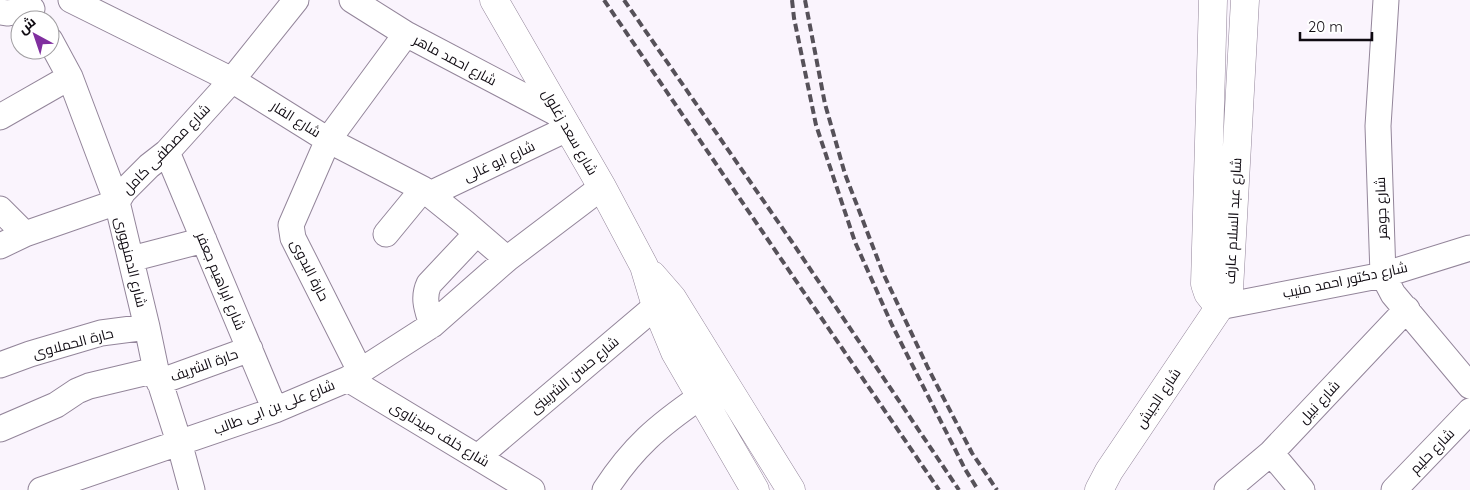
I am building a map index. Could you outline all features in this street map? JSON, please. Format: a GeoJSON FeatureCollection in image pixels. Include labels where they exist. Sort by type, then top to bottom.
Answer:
{"type":"FeatureCollection","features":[{"type":"Feature","properties":{"kind":"main road","name":"شارع سعد زغلول"},"geometry":{"type":"LineString","coordinates":[[494,0],[602,187],[664,302],[791,490]]}},
{"type":"Feature","properties":{"kind":"main road","name":"شارع عبد السلام عارف"},"geometry":{"type":"LineString","coordinates":[[1213,0],[1205,284],[1208,293],[1219,307],[1227,296],[1231,284],[1245,0]]}},
{"type":"Feature","properties":{"kind":"main road","name":"شارع سعد زغلول"},"geometry":{"type":"LineString","coordinates":[[664,302],[675,352],[755,490]]}},
{"type":"Feature","properties":{"kind":"main road","name":"شارع الجيش"},"geometry":{"type":"LineString","coordinates":[[1099,490],[1109,471],[1219,307]]}},
{"type":"Feature","properties":{"kind":"street","name":"شارع الفار"},"geometry":{"type":"LineString","coordinates":[[71,0],[232,80],[328,140],[426,192],[477,232],[507,259]]}},
{"type":"Feature","properties":{"kind":"street","name":"شارع مصطفى كامل"},"geometry":{"type":"LineString","coordinates":[[0,246],[26,234],[117,202],[123,192],[149,166],[167,152],[232,80],[296,0]]}},
{"type":"Feature","properties":{"kind":"street","name":"شارع احمد ماهر"},"geometry":{"type":"LineString","coordinates":[[352,0],[406,34],[564,121]]}},
{"type":"Feature","properties":{"kind":"street","name":"شارع جوهر"},"geometry":{"type":"LineString","coordinates":[[1386,0],[1378,126],[1383,275],[1393,294],[1470,386]]}},
{"type":"Feature","properties":{"kind":"street","name":"حارة البدوى"},"geometry":{"type":"LineString","coordinates":[[354,375],[291,232],[291,225],[328,140],[406,34]]}},
{"type":"Feature","properties":{"kind":"street","name":"شارع الدمنهورى"},"geometry":{"type":"LineString","coordinates":[[60,58],[70,77],[117,202],[157,376],[179,442],[192,490]]}},
{"type":"Feature","properties":{"kind":"street"},"geometry":{"type":"LineString","coordinates":[[1,115],[70,77]]}},
{"type":"Feature","properties":{"kind":"street","name":"شارع ابو غالى"},"geometry":{"type":"LineString","coordinates":[[426,192],[564,121]]}},
{"type":"Feature","properties":{"kind":"street","name":"شارع ابراهيم جعفر"},"geometry":{"type":"LineString","coordinates":[[167,152],[275,410]]}},
{"type":"Feature","properties":{"kind":"street","name":"شارع على بن ابى طالب"},"geometry":{"type":"LineString","coordinates":[[47,489],[275,410],[354,375],[432,326],[507,259],[602,187]]}},
{"type":"Feature","properties":{"kind":"street"},"geometry":{"type":"LineString","coordinates":[[386,234],[426,192]]}},
{"type":"Feature","properties":{"kind":"street"},"geometry":{"type":"LineString","coordinates":[[0,209],[26,234]]}},
{"type":"Feature","properties":{"kind":"street"},"geometry":{"type":"LineString","coordinates":[[432,326],[425,303],[425,293],[429,284],[477,232]]}},
{"type":"Feature","properties":{"kind":"street"},"geometry":{"type":"LineString","coordinates":[[131,259],[204,240]]}},
{"type":"Feature","properties":{"kind":"street","name":"شارع دكتور احمد منيب"},"geometry":{"type":"LineString","coordinates":[[1219,307],[1383,275],[1470,248]]}},
{"type":"Feature","properties":{"kind":"street","name":"شارع حسن الشربينى"},"geometry":{"type":"LineString","coordinates":[[479,456],[664,302]]}},
{"type":"Feature","properties":{"kind":"street","name":"شارع نبيل"},"geometry":{"type":"LineString","coordinates":[[1227,490],[1271,452],[1407,309]]}},
{"type":"Feature","properties":{"kind":"street","name":"حارة الحملاوى"},"geometry":{"type":"LineString","coordinates":[[0,365],[101,333],[147,327]]}},
{"type":"Feature","properties":{"kind":"street","name":"حارة الشريف"},"geometry":{"type":"LineString","coordinates":[[0,429],[56,405],[89,386],[157,376],[250,349]]}},
{"type":"Feature","properties":{"kind":"street","name":"شارع خلف صيدناوى"},"geometry":{"type":"LineString","coordinates":[[354,375],[532,490]]}},
{"type":"Feature","properties":{"kind":"street"},"geometry":{"type":"LineString","coordinates":[[605,490],[632,452],[662,423],[700,397]]}},
{"type":"Feature","properties":{"kind":"street","name":"شارع حليم"},"geometry":{"type":"LineString","coordinates":[[1394,490],[1470,411]]}},
{"type":"Feature","properties":{"kind":"street"},"geometry":{"type":"LineString","coordinates":[[1271,452],[1302,490]]}},
{"type":"Feature","properties":{"kind":"railway"},"geometry":{"type":"LineString","coordinates":[[604,0],[939,490]]}},
{"type":"Feature","properties":{"kind":"railway"},"geometry":{"type":"LineString","coordinates":[[624,0],[792,242],[959,490]]}},
{"type":"Feature","properties":{"kind":"railway"},"geometry":{"type":"LineString","coordinates":[[792,0],[816,125],[855,242],[892,325],[965,469],[978,490]]}},
{"type":"Feature","properties":{"kind":"railway"},"geometry":{"type":"LineString","coordinates":[[805,0],[825,104],[845,174],[883,273],[928,368],[972,453],[997,490]]}}]}
